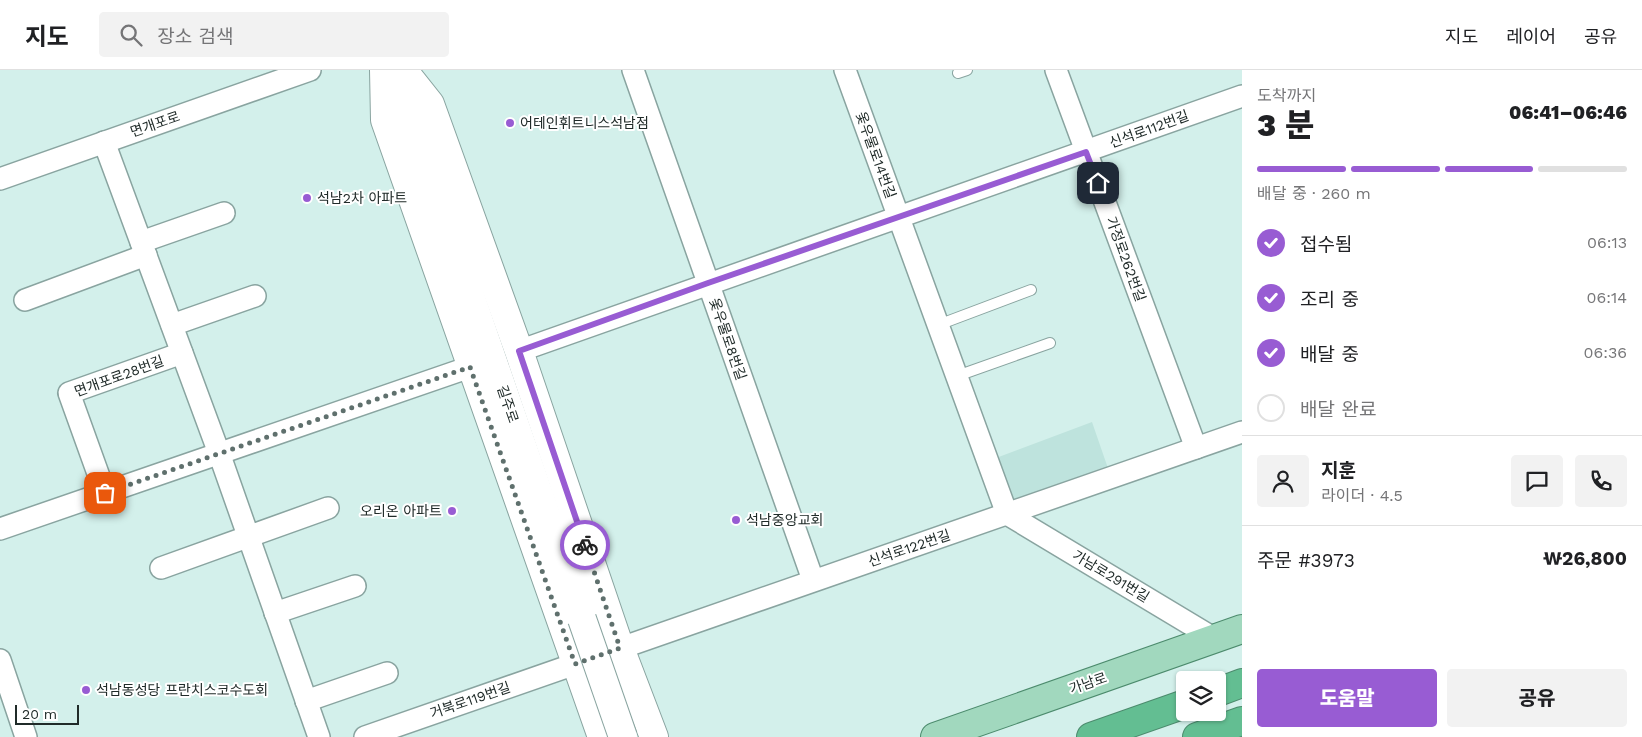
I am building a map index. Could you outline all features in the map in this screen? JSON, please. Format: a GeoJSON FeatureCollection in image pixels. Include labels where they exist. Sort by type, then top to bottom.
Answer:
{"type":"FeatureCollection","features":[{"type":"Feature","properties":{"kind":"highway"},"geometry":{"type":"LineString","coordinates":[[1226,689],[1242,683]]}},
{"type":"Feature","properties":{"kind":"highway"},"geometry":{"type":"LineString","coordinates":[[1091,737],[1176,707]]}},
{"type":"Feature","properties":{"kind":"highway"},"geometry":{"type":"LineString","coordinates":[[1197,737],[1242,721]]}},
{"type":"Feature","properties":{"kind":"main road"},"geometry":{"type":"LineString","coordinates":[[384,70],[384,120],[602,737]]}},
{"type":"Feature","properties":{"kind":"main road","name":"길주로"},"geometry":{"type":"LineString","coordinates":[[392,70],[623,737]]}},
{"type":"Feature","properties":{"kind":"main road"},"geometry":{"type":"LineString","coordinates":[[404,70],[430,104],[519,351],[620,648],[654,737]]}},
{"type":"Feature","properties":{"kind":"main road","name":"가남로"},"geometry":{"type":"LineString","coordinates":[[935,737],[1242,629]]}},
{"type":"Feature","properties":{"kind":"street","name":"면개포로"},"geometry":{"type":"LineString","coordinates":[[0,179],[310,70]]}},
{"type":"Feature","properties":{"kind":"street","name":"옻우물로8번길"},"geometry":{"type":"LineString","coordinates":[[633,70],[813,580]]}},
{"type":"Feature","properties":{"kind":"street","name":"옻우물로14번길"},"geometry":{"type":"LineString","coordinates":[[845,70],[1007,514]]}},
{"type":"Feature","properties":{"kind":"street","name":"가정로262번길"},"geometry":{"type":"LineString","coordinates":[[1056,70],[1196,448]]}},
{"type":"Feature","properties":{"kind":"street","name":"신석로112번길"},"geometry":{"type":"LineString","coordinates":[[519,351],[1242,96]]}},
{"type":"Feature","properties":{"kind":"street","name":"면개포로28번길"},"geometry":{"type":"LineString","coordinates":[[104,142],[219,453],[320,737]]}},
{"type":"Feature","properties":{"kind":"street"},"geometry":{"type":"LineString","coordinates":[[25,300],[224,213]]}},
{"type":"Feature","properties":{"kind":"street"},"geometry":{"type":"LineString","coordinates":[[172,325],[255,296]]}},
{"type":"Feature","properties":{"kind":"street","name":"면개포로28번길"},"geometry":{"type":"LineString","coordinates":[[105,493],[69,393],[182,353]]}},
{"type":"Feature","properties":{"kind":"street"},"geometry":{"type":"LineString","coordinates":[[0,529],[470,367]]}},
{"type":"Feature","properties":{"kind":"street","name":"신석로122번길"},"geometry":{"type":"LineString","coordinates":[[575,664],[1242,432]]}},
{"type":"Feature","properties":{"kind":"street"},"geometry":{"type":"LineString","coordinates":[[161,568],[248,535],[328,508]]}},
{"type":"Feature","properties":{"kind":"street","name":"가남로291번길"},"geometry":{"type":"LineString","coordinates":[[1007,514],[1215,639]]}},
{"type":"Feature","properties":{"kind":"street"},"geometry":{"type":"LineString","coordinates":[[275,613],[355,586]]}},
{"type":"Feature","properties":{"kind":"street"},"geometry":{"type":"LineString","coordinates":[[0,660],[26,737]]}},
{"type":"Feature","properties":{"kind":"street","name":"거북로119번길"},"geometry":{"type":"LineString","coordinates":[[365,737],[575,664]]}},
{"type":"Feature","properties":{"kind":"street"},"geometry":{"type":"LineString","coordinates":[[306,701],[387,673]]}},
{"type":"Feature","properties":{"kind":"lane"},"geometry":{"type":"LineString","coordinates":[[938,325],[1032,290]]}},
{"type":"Feature","properties":{"kind":"lane"},"geometry":{"type":"LineString","coordinates":[[957,376],[1050,342]]}},
{"type":"Feature","properties":{"kind":"shaded area"},"geometry":{"type":"Polygon","coordinates":[[[1092,422],[1111,477],[1007,514],[988,461],[1092,422]]]}},
{"type":"Feature","properties":{"kind":"way so far"},"geometry":{"type":"LineString","coordinates":[[105,493],[470,367],[575,664],[620,648],[585,545]]}},
{"type":"Feature","properties":{"kind":"place","name":"어테인휘트니스석남점"},"geometry":{"type":"Point","coordinates":[510,123]}},
{"type":"Feature","properties":{"kind":"place","name":"석남2차 아파트"},"geometry":{"type":"Point","coordinates":[307,198]}},
{"type":"Feature","properties":{"kind":"place","name":"오리온 아파트"},"geometry":{"type":"Point","coordinates":[452,511]}},
{"type":"Feature","properties":{"kind":"place","name":"석남중앙교회"},"geometry":{"type":"Point","coordinates":[736,520]}},
{"type":"Feature","properties":{"kind":"place","name":"석남동성당 프란치스코수도회"},"geometry":{"type":"Point","coordinates":[86,690]}},
{"type":"Feature","properties":{"kind":"route"},"geometry":{"type":"LineString","coordinates":[[585,545],[519,351],[708,283],[1086,152],[1098,183]]}}]}
